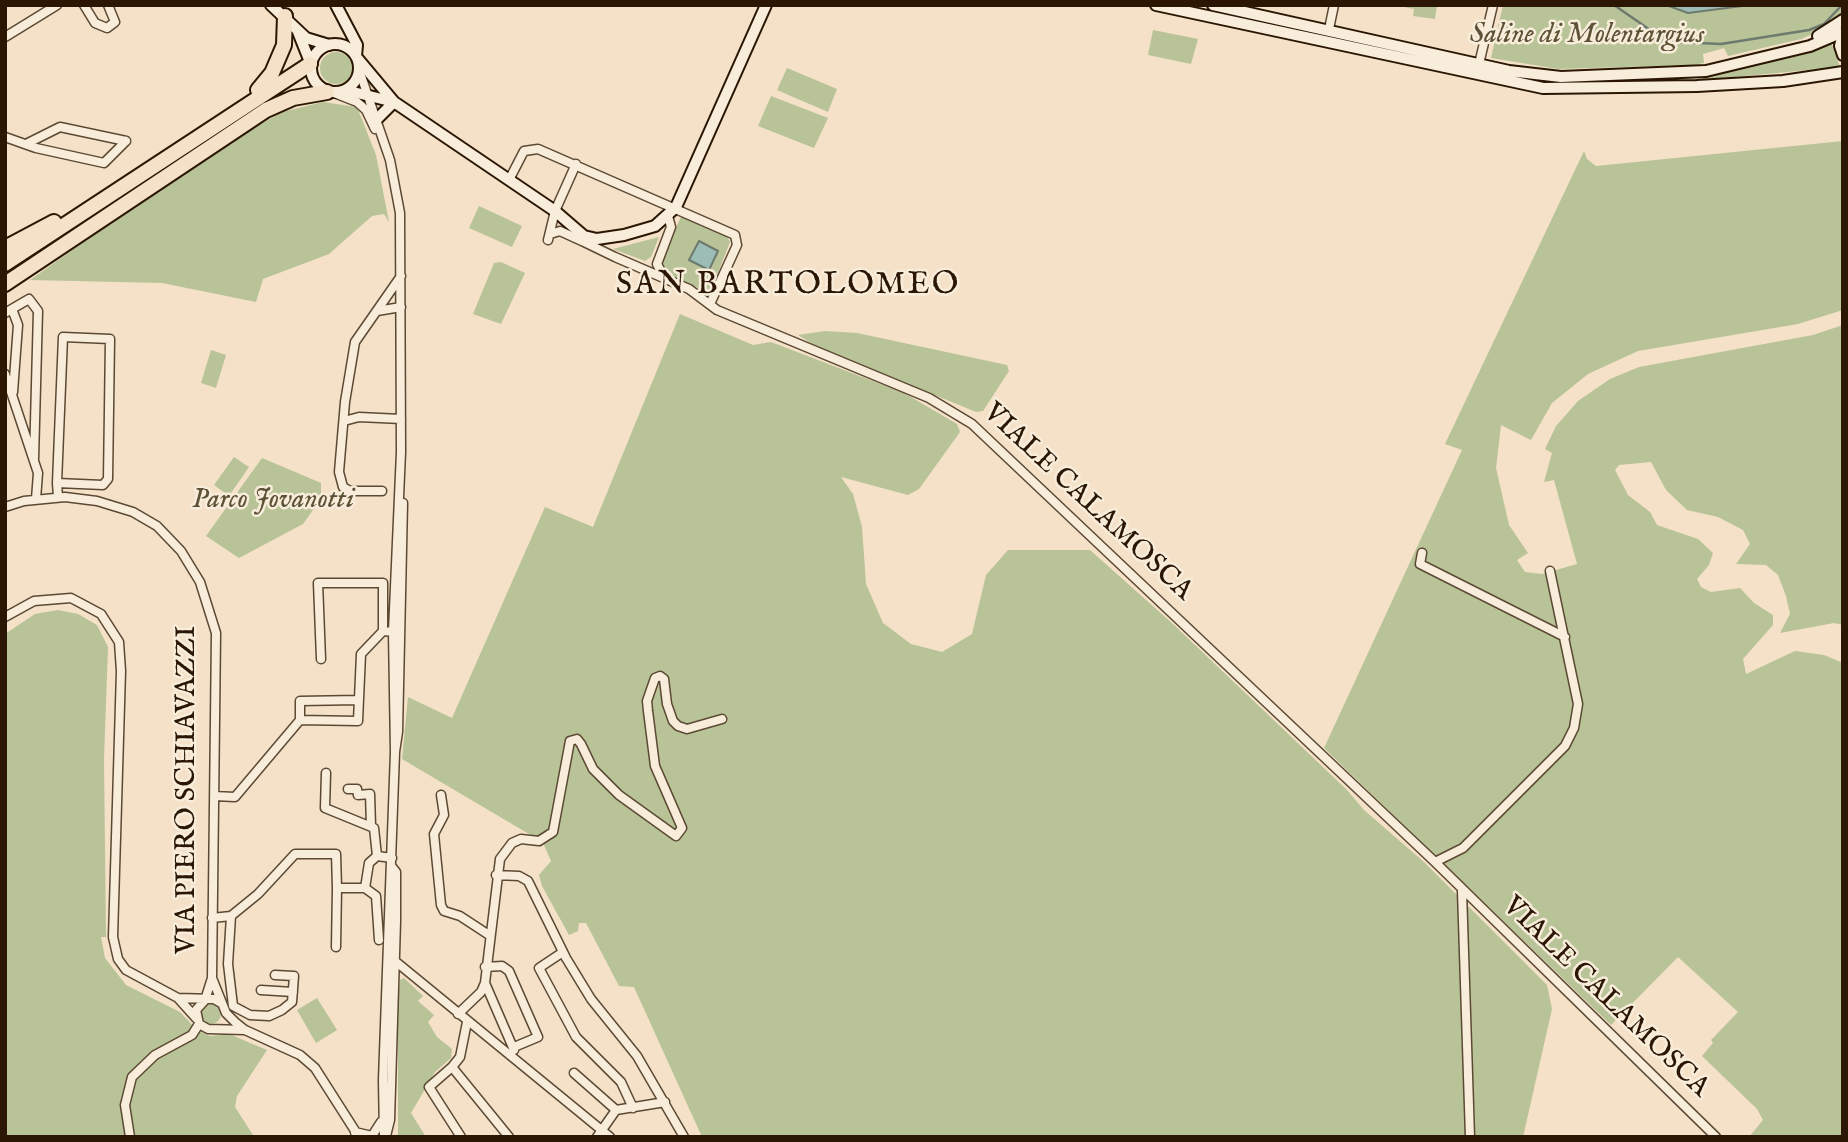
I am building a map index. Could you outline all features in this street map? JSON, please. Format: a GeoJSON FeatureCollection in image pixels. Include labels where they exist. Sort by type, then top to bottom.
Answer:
{"type":"FeatureCollection","features":[{"type":"Feature","properties":{"kind":"highway"},"geometry":{"type":"LineString","coordinates":[[242,106],[272,73],[284,45],[288,16]]}},
{"type":"Feature","properties":{"kind":"highway"},"geometry":{"type":"LineString","coordinates":[[5,264],[310,63]]}},
{"type":"Feature","properties":{"kind":"highway"},"geometry":{"type":"LineString","coordinates":[[5,284],[266,110],[293,98],[335,92]]}},
{"type":"Feature","properties":{"kind":"highway"},"geometry":{"type":"LineString","coordinates":[[5,248],[62,218],[75,218]]}},
{"type":"Feature","properties":{"kind":"highway"},"geometry":{"type":"LineString","coordinates":[[5,292],[31,267]]}},
{"type":"Feature","properties":{"kind":"main road"},"geometry":{"type":"LineString","coordinates":[[271,5],[288,16],[311,41],[345,46],[394,102],[555,211],[580,236],[590,239],[610,238],[646,229],[672,211],[766,5]]}},
{"type":"Feature","properties":{"kind":"main road"},"geometry":{"type":"LineString","coordinates":[[335,5],[357,45],[358,62],[355,80],[335,92]]}},
{"type":"Feature","properties":{"kind":"main road"},"geometry":{"type":"LineString","coordinates":[[1156,5],[1543,88],[1697,86],[1783,81],[1841,73]]}},
{"type":"Feature","properties":{"kind":"main road"},"geometry":{"type":"LineString","coordinates":[[1213,5],[1479,64],[1552,76],[1706,71],[1826,41],[1843,33]]}},
{"type":"Feature","properties":{"kind":"main road"},"geometry":{"type":"LineString","coordinates":[[288,16],[310,63],[314,81],[335,92],[394,102]]}},
{"type":"Feature","properties":{"kind":"main road"},"geometry":{"type":"LineString","coordinates":[[1794,49],[1842,21]]}},
{"type":"Feature","properties":{"kind":"main road"},"geometry":{"type":"LineString","coordinates":[[1843,33],[1840,46],[1843,55]]}},
{"type":"Feature","properties":{"kind":"main road"},"geometry":{"type":"LineString","coordinates":[[310,63],[316,52],[329,44]]}},
{"type":"Feature","properties":{"kind":"main road"},"geometry":{"type":"LineString","coordinates":[[377,119],[394,102]]}},
{"type":"Feature","properties":{"kind":"street"},"geometry":{"type":"LineString","coordinates":[[5,37],[57,5]]}},
{"type":"Feature","properties":{"kind":"street"},"geometry":{"type":"LineString","coordinates":[[84,5],[95,23],[107,28],[116,22],[108,5]]}},
{"type":"Feature","properties":{"kind":"street"},"geometry":{"type":"LineString","coordinates":[[1329,29],[1334,5]]}},
{"type":"Feature","properties":{"kind":"street"},"geometry":{"type":"LineString","coordinates":[[1479,64],[1493,5]]}},
{"type":"Feature","properties":{"kind":"street"},"geometry":{"type":"LineString","coordinates":[[358,62],[390,160],[400,213],[401,452],[395,583],[397,632]]}},
{"type":"Feature","properties":{"kind":"street"},"geometry":{"type":"LineString","coordinates":[[335,92],[357,102],[366,110],[390,160]]}},
{"type":"Feature","properties":{"kind":"street"},"geometry":{"type":"LineString","coordinates":[[5,137],[29,143],[36,148],[104,163],[126,141],[60,127],[29,143]]}},
{"type":"Feature","properties":{"kind":"street"},"geometry":{"type":"LineString","coordinates":[[509,180],[521,155],[528,149],[538,149],[576,164],[672,211],[737,237],[737,245],[710,304]]}},
{"type":"Feature","properties":{"kind":"street"},"geometry":{"type":"LineString","coordinates":[[555,211],[576,164]]}},
{"type":"Feature","properties":{"kind":"street","name":"VIALE CALAMOSCA"},"geometry":{"type":"LineString","coordinates":[[555,211],[549,237],[560,231],[580,236],[689,289],[710,304],[929,398],[972,424],[1435,862],[1716,1137]]}},
{"type":"Feature","properties":{"kind":"street"},"geometry":{"type":"LineString","coordinates":[[665,279],[657,264],[671,227],[672,211]]}},
{"type":"Feature","properties":{"kind":"street"},"geometry":{"type":"LineString","coordinates":[[382,491],[350,491],[343,486],[339,472],[354,346],[401,276]]}},
{"type":"Feature","properties":{"kind":"street"},"geometry":{"type":"LineString","coordinates":[[13,395],[18,325],[8,311],[29,299],[38,312],[34,459]]}},
{"type":"Feature","properties":{"kind":"street"},"geometry":{"type":"LineString","coordinates":[[377,311],[401,307]]}},
{"type":"Feature","properties":{"kind":"street"},"geometry":{"type":"LineString","coordinates":[[57,483],[103,485],[108,479],[110,339],[63,337],[57,483],[58,497]]}},
{"type":"Feature","properties":{"kind":"street"},"geometry":{"type":"LineString","coordinates":[[5,374],[38,473],[36,499]]}},
{"type":"Feature","properties":{"kind":"street"},"geometry":{"type":"LineString","coordinates":[[344,421],[359,417],[401,419]]}},
{"type":"Feature","properties":{"kind":"street"},"geometry":{"type":"LineString","coordinates":[[385,1137],[390,1120],[392,863],[404,467],[401,452]]}},
{"type":"Feature","properties":{"kind":"street","name":"VIA PIERO SCHIAVAZZI"},"geometry":{"type":"LineString","coordinates":[[5,508],[36,499],[58,497],[97,501],[133,512],[157,526],[181,551],[200,582],[216,633],[212,978],[205,1000],[198,1006],[198,1022],[208,1029],[218,1027],[245,1030]]}},
{"type":"Feature","properties":{"kind":"street"},"geometry":{"type":"LineString","coordinates":[[1422,553],[1420,564],[1565,637]]}},
{"type":"Feature","properties":{"kind":"street"},"geometry":{"type":"LineString","coordinates":[[1435,862],[1463,848],[1565,746],[1570,737],[1577,704],[1550,571]]}},
{"type":"Feature","properties":{"kind":"street"},"geometry":{"type":"LineString","coordinates":[[321,659],[318,583],[395,583]]}},
{"type":"Feature","properties":{"kind":"street"},"geometry":{"type":"LineString","coordinates":[[300,720],[358,721],[361,654],[383,631],[383,583]]}},
{"type":"Feature","properties":{"kind":"street"},"geometry":{"type":"LineString","coordinates":[[5,617],[34,601],[71,598],[101,614],[119,642],[121,671],[113,937],[118,959],[125,970],[178,998],[198,1022],[192,1035],[155,1055],[132,1077],[125,1105],[130,1137]]}},
{"type":"Feature","properties":{"kind":"street"},"geometry":{"type":"LineString","coordinates":[[383,631],[397,632]]}},
{"type":"Feature","properties":{"kind":"street"},"geometry":{"type":"LineString","coordinates":[[514,1052],[485,984],[496,875],[500,859],[512,843],[521,839],[539,841],[554,832],[567,746],[573,739],[582,744],[593,769],[619,795],[671,835],[679,835],[682,828],[680,820],[655,766],[648,711],[650,689],[658,676],[665,680],[665,697],[670,714],[678,726],[687,729],[722,719]]}},
{"type":"Feature","properties":{"kind":"street"},"geometry":{"type":"LineString","coordinates":[[214,796],[235,797],[300,720],[300,701],[358,700]]}},
{"type":"Feature","properties":{"kind":"street"},"geometry":{"type":"LineString","coordinates":[[326,773],[326,808],[371,826],[376,832],[377,856],[366,868],[365,888]]}},
{"type":"Feature","properties":{"kind":"street"},"geometry":{"type":"LineString","coordinates":[[348,789],[358,789],[358,795],[370,794],[371,826]]}},
{"type":"Feature","properties":{"kind":"street"},"geometry":{"type":"LineString","coordinates":[[440,796],[444,815],[434,834],[441,905],[444,911],[460,916],[489,935]]}},
{"type":"Feature","properties":{"kind":"street"},"geometry":{"type":"LineString","coordinates":[[275,975],[294,976],[292,1002],[269,1016],[244,1014],[233,1006],[228,964],[230,920],[295,854],[336,854],[336,947]]}},
{"type":"Feature","properties":{"kind":"street"},"geometry":{"type":"LineString","coordinates":[[377,856],[392,863]]}},
{"type":"Feature","properties":{"kind":"street"},"geometry":{"type":"LineString","coordinates":[[496,875],[519,877],[528,881],[563,953],[591,999],[637,1056],[684,1137]]}},
{"type":"Feature","properties":{"kind":"street"},"geometry":{"type":"LineString","coordinates":[[337,888],[365,888],[376,896],[379,940]]}},
{"type":"Feature","properties":{"kind":"street","name":"VIALE CALAMOSCA"},"geometry":{"type":"LineString","coordinates":[[1462,891],[1470,1137]]}},
{"type":"Feature","properties":{"kind":"street"},"geometry":{"type":"LineString","coordinates":[[212,918],[230,920]]}},
{"type":"Feature","properties":{"kind":"street"},"geometry":{"type":"LineString","coordinates":[[563,953],[539,968],[576,1037],[621,1082],[633,1108]]}},
{"type":"Feature","properties":{"kind":"street"},"geometry":{"type":"LineString","coordinates":[[391,960],[467,1022],[514,1052],[600,1133],[610,1137]]}},
{"type":"Feature","properties":{"kind":"street"},"geometry":{"type":"LineString","coordinates":[[357,1134],[372,1136],[380,1128],[382,1119],[391,960]]}},
{"type":"Feature","properties":{"kind":"street"},"geometry":{"type":"LineString","coordinates":[[485,967],[502,966],[509,971],[538,1037],[514,1052]]}},
{"type":"Feature","properties":{"kind":"street","name":"VIA PIERO SCHIAVAZZI"},"geometry":{"type":"LineString","coordinates":[[212,978],[226,1013],[245,1030],[300,1055],[315,1068],[357,1134]]}},
{"type":"Feature","properties":{"kind":"street"},"geometry":{"type":"LineString","coordinates":[[458,1014],[481,992],[485,984]]}},
{"type":"Feature","properties":{"kind":"street"},"geometry":{"type":"LineString","coordinates":[[261,990],[293,992]]}},
{"type":"Feature","properties":{"kind":"street"},"geometry":{"type":"LineString","coordinates":[[178,998],[221,1003]]}},
{"type":"Feature","properties":{"kind":"street"},"geometry":{"type":"LineString","coordinates":[[218,1027],[224,1021],[226,1013]]}},
{"type":"Feature","properties":{"kind":"street"},"geometry":{"type":"LineString","coordinates":[[461,1137],[429,1087],[460,1057],[467,1022]]}},
{"type":"Feature","properties":{"kind":"street"},"geometry":{"type":"LineString","coordinates":[[452,1067],[509,1137]]}},
{"type":"Feature","properties":{"kind":"street"},"geometry":{"type":"LineString","coordinates":[[574,1073],[616,1110],[665,1102]]}},
{"type":"Feature","properties":{"kind":"street"},"geometry":{"type":"LineString","coordinates":[[600,1133],[616,1110]]}},
{"type":"Feature","properties":{"kind":"street"},"geometry":{"type":"LineString","coordinates":[[382,1119],[385,1137]]}},
{"type":"Feature","properties":{"kind":"green space"},"geometry":{"type":"Polygon","coordinates":[[[1394,5],[1437,5],[1435,19],[1413,16],[1414,9],[1394,5]]]}},
{"type":"Feature","properties":{"kind":"green space","name":"Saline di Molentargius"},"geometry":{"type":"Polygon","coordinates":[[[1503,5],[1843,5],[1843,14],[1826,28],[1801,39],[1728,56],[1724,48],[1703,54],[1704,63],[1558,69],[1491,58],[1503,5]]]}},
{"type":"Feature","properties":{"kind":"green space"},"geometry":{"type":"Polygon","coordinates":[[[1153,30],[1198,39],[1191,64],[1148,55],[1153,30]]]}},
{"type":"Feature","properties":{"kind":"green space"},"geometry":{"type":"Polygon","coordinates":[[[1831,42],[1840,67],[1692,81],[1772,61],[1831,42]]]}},
{"type":"Feature","properties":{"kind":"green space"},"geometry":{"type":"Polygon","coordinates":[[[336,52],[347,57],[352,68],[347,79],[336,84],[325,79],[320,68],[325,57],[336,52]]]}},
{"type":"Feature","properties":{"kind":"green space"},"geometry":{"type":"Polygon","coordinates":[[[787,68],[837,89],[828,112],[777,90],[787,68]]]}},
{"type":"Feature","properties":{"kind":"green space"},"geometry":{"type":"Polygon","coordinates":[[[771,96],[828,118],[814,148],[758,126],[771,96]]]}},
{"type":"Feature","properties":{"kind":"green space"},"geometry":{"type":"Polygon","coordinates":[[[323,102],[357,107],[376,155],[389,222],[384,214],[372,216],[329,254],[263,279],[256,302],[162,283],[30,280],[198,161],[282,112],[323,102]]]}},
{"type":"Feature","properties":{"kind":"green space"},"geometry":{"type":"Polygon","coordinates":[[[1843,141],[1843,310],[1798,324],[1638,351],[1588,374],[1552,403],[1531,440],[1501,425],[1496,468],[1509,525],[1528,553],[1517,560],[1525,572],[1542,574],[1577,564],[1554,480],[1544,482],[1552,453],[1545,449],[1556,426],[1578,401],[1610,379],[1639,367],[1813,335],[1843,325],[1843,625],[1834,623],[1780,633],[1790,614],[1786,596],[1778,575],[1766,565],[1736,564],[1750,544],[1743,530],[1718,517],[1687,510],[1666,490],[1651,462],[1619,465],[1615,470],[1628,495],[1650,512],[1657,525],[1698,539],[1713,553],[1709,565],[1697,579],[1701,587],[1711,592],[1740,588],[1754,603],[1773,615],[1773,625],[1743,659],[1746,674],[1795,651],[1824,655],[1843,663],[1843,1137],[1749,1137],[1763,1120],[1757,1109],[1702,1056],[1713,1043],[1711,1040],[1738,1012],[1678,957],[1611,1025],[1324,748],[1462,450],[1445,444],[1584,151],[1587,159],[1596,166],[1843,141]]]}},
{"type":"Feature","properties":{"kind":"green space"},"geometry":{"type":"Polygon","coordinates":[[[479,206],[522,226],[512,247],[469,228],[479,206]]]}},
{"type":"Feature","properties":{"kind":"green space"},"geometry":{"type":"Polygon","coordinates":[[[682,215],[726,235],[730,242],[710,293],[667,274],[660,260],[682,215]]]}},
{"type":"Feature","properties":{"kind":"green space"},"geometry":{"type":"Polygon","coordinates":[[[659,237],[651,257],[645,261],[613,249],[659,237]]]}},
{"type":"Feature","properties":{"kind":"green space"},"geometry":{"type":"Polygon","coordinates":[[[501,262],[525,273],[501,324],[473,314],[494,263],[501,262]]]}},
{"type":"Feature","properties":{"kind":"green space"},"geometry":{"type":"Polygon","coordinates":[[[680,314],[753,345],[771,342],[904,393],[957,424],[960,432],[919,489],[908,495],[841,477],[853,494],[862,527],[866,584],[883,623],[911,644],[942,652],[972,634],[986,575],[1008,550],[1090,550],[1173,624],[1347,790],[1364,810],[1424,862],[1547,985],[1552,1009],[1523,1137],[702,1137],[634,987],[619,986],[586,923],[579,923],[578,931],[569,935],[542,886],[539,875],[551,861],[540,836],[534,837],[402,759],[408,697],[452,718],[545,507],[593,527],[680,314]]]}},
{"type":"Feature","properties":{"kind":"green space"},"geometry":{"type":"Polygon","coordinates":[[[825,331],[857,333],[1007,365],[1009,371],[983,411],[976,412],[814,345],[798,335],[825,331]]]}},
{"type":"Feature","properties":{"kind":"green space"},"geometry":{"type":"Polygon","coordinates":[[[211,350],[226,355],[216,388],[201,383],[211,350]]]}},
{"type":"Feature","properties":{"kind":"green space"},"geometry":{"type":"Polygon","coordinates":[[[234,457],[249,467],[229,496],[214,485],[234,457]]]}},
{"type":"Feature","properties":{"kind":"green space","name":"Parco Jovanotti"},"geometry":{"type":"Polygon","coordinates":[[[262,458],[321,483],[321,499],[303,524],[239,558],[206,536],[262,458]]]}},
{"type":"Feature","properties":{"kind":"green space"},"geometry":{"type":"Polygon","coordinates":[[[58,610],[78,614],[97,625],[108,647],[104,759],[106,937],[101,937],[105,958],[126,985],[180,1012],[198,1031],[210,1036],[229,1034],[267,1050],[237,1096],[235,1107],[253,1135],[251,1137],[5,1137],[5,634],[35,614],[58,610]]]}},
{"type":"Feature","properties":{"kind":"green space"},"geometry":{"type":"Polygon","coordinates":[[[404,978],[423,996],[418,1001],[434,1015],[428,1022],[437,1037],[452,1049],[451,1058],[435,1072],[411,1113],[426,1137],[398,1137],[398,1003],[400,980],[404,978]]]}},
{"type":"Feature","properties":{"kind":"green space"},"geometry":{"type":"Polygon","coordinates":[[[317,998],[337,1030],[316,1043],[297,1010],[317,998]]]}},
{"type":"Feature","properties":{"kind":"green space"},"geometry":{"type":"Polygon","coordinates":[[[207,1004],[215,1004],[221,1014],[215,1024],[207,1024],[201,1018],[201,1010],[207,1004]]]}},
{"type":"Feature","properties":{"kind":"water"},"geometry":{"type":"Polygon","coordinates":[[[1666,5],[1750,5],[1688,13],[1666,5]]]}},
{"type":"Feature","properties":{"kind":"water"},"geometry":{"type":"Polygon","coordinates":[[[699,241],[718,251],[709,270],[689,260],[699,241]]]}},
{"type":"Feature","properties":{"kind":"waterway"},"geometry":{"type":"LineString","coordinates":[[1614,5],[1653,32],[1678,42],[1721,44],[1809,30],[1824,24],[1842,5]]}},
{"type":"Feature","properties":{"kind":"district","name":"SAN BARTOLOMEO"},"geometry":{"type":"Point","coordinates":[788,286]}}]}
